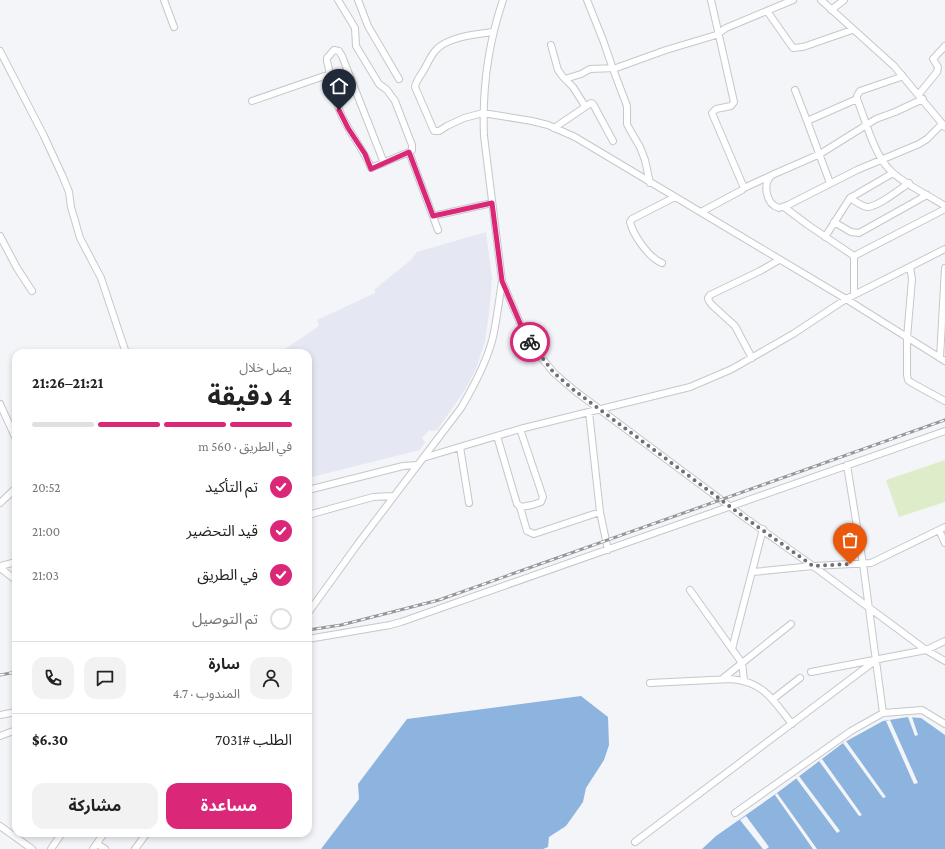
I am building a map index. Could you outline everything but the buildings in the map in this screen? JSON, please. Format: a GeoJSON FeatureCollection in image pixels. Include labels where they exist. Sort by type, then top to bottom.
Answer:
{"type":"FeatureCollection","features":[{"type":"Feature","properties":{"kind":"street"},"geometry":{"type":"LineString","coordinates":[[164,0],[174,27]]}},
{"type":"Feature","properties":{"kind":"street"},"geometry":{"type":"LineString","coordinates":[[338,0],[355,28],[356,46],[379,84],[387,90],[395,102],[412,145],[412,150],[409,152],[384,163],[371,168],[365,154],[348,128],[339,110],[327,61],[331,52],[337,50],[342,56],[384,163]]}},
{"type":"Feature","properties":{"kind":"street"},"geometry":{"type":"LineString","coordinates":[[358,0],[368,26],[399,79]]}},
{"type":"Feature","properties":{"kind":"street"},"geometry":{"type":"LineString","coordinates":[[503,0],[493,32],[486,72],[483,113],[487,166],[502,281],[523,330],[539,354],[554,373],[600,410],[868,608],[926,650],[945,661]]}},
{"type":"Feature","properties":{"kind":"street"},"geometry":{"type":"LineString","coordinates":[[587,0],[627,106],[628,124],[645,160],[650,183]]}},
{"type":"Feature","properties":{"kind":"street"},"geometry":{"type":"LineString","coordinates":[[711,0],[734,102],[733,105],[716,109],[712,113],[744,188]]}},
{"type":"Feature","properties":{"kind":"street"},"geometry":{"type":"LineString","coordinates":[[565,78],[581,74],[590,69],[613,69],[718,33],[726,28],[793,0]]}},
{"type":"Feature","properties":{"kind":"street"},"geometry":{"type":"LineString","coordinates":[[772,175],[768,178],[766,185],[769,199],[773,206],[779,208],[784,207],[830,183],[919,144],[928,139],[944,126],[921,97],[888,60],[852,30],[821,0]]}},
{"type":"Feature","properties":{"kind":"street"},"geometry":{"type":"LineString","coordinates":[[831,10],[844,0]]}},
{"type":"Feature","properties":{"kind":"street"},"geometry":{"type":"LineString","coordinates":[[767,11],[793,48],[803,47],[852,30]]}},
{"type":"Feature","properties":{"kind":"street"},"geometry":{"type":"LineString","coordinates":[[493,32],[455,39],[441,46],[435,51],[417,81],[415,87],[435,131],[442,130],[464,118],[483,113],[532,120],[575,137],[650,183],[702,212],[943,359],[945,268]]}},
{"type":"Feature","properties":{"kind":"street"},"geometry":{"type":"LineString","coordinates":[[551,45],[557,68],[574,87],[585,106]]}},
{"type":"Feature","properties":{"kind":"street"},"geometry":{"type":"LineString","coordinates":[[702,212],[744,188],[820,154],[876,119],[895,112],[921,97],[938,70],[938,67],[933,59],[945,46]]}},
{"type":"Feature","properties":{"kind":"street"},"geometry":{"type":"LineString","coordinates":[[0,51],[44,136],[62,175],[69,192],[71,206],[80,238],[101,278],[125,349]]}},
{"type":"Feature","properties":{"kind":"street"},"geometry":{"type":"LineString","coordinates":[[252,101],[330,74]]}},
{"type":"Feature","properties":{"kind":"street"},"geometry":{"type":"LineString","coordinates":[[902,75],[898,78],[860,91],[857,99],[882,159],[893,173],[945,206]]}},
{"type":"Feature","properties":{"kind":"street"},"geometry":{"type":"LineString","coordinates":[[795,90],[830,183]]}},
{"type":"Feature","properties":{"kind":"street"},"geometry":{"type":"LineString","coordinates":[[807,121],[857,99]]}},
{"type":"Feature","properties":{"kind":"street"},"geometry":{"type":"LineString","coordinates":[[554,128],[590,103],[593,104],[613,141]]}},
{"type":"Feature","properties":{"kind":"street"},"geometry":{"type":"LineString","coordinates":[[409,152],[438,230]]}},
{"type":"Feature","properties":{"kind":"street"},"geometry":{"type":"LineString","coordinates":[[824,237],[850,198],[893,173]]}},
{"type":"Feature","properties":{"kind":"street"},"geometry":{"type":"LineString","coordinates":[[850,198],[864,206],[870,207],[877,204],[908,183]]}},
{"type":"Feature","properties":{"kind":"street"},"geometry":{"type":"LineString","coordinates":[[834,222],[851,232],[859,233],[927,195]]}},
{"type":"Feature","properties":{"kind":"street"},"geometry":{"type":"LineString","coordinates":[[662,263],[648,253],[630,222],[674,197]]}},
{"type":"Feature","properties":{"kind":"street"},"geometry":{"type":"LineString","coordinates":[[433,216],[492,203]]}},
{"type":"Feature","properties":{"kind":"street"},"geometry":{"type":"LineString","coordinates":[[784,207],[824,237],[854,256]]}},
{"type":"Feature","properties":{"kind":"street"},"geometry":{"type":"LineString","coordinates":[[854,256],[945,209]]}},
{"type":"Feature","properties":{"kind":"street"},"geometry":{"type":"LineString","coordinates":[[0,236],[17,268],[32,291]]}},
{"type":"Feature","properties":{"kind":"street"},"geometry":{"type":"LineString","coordinates":[[423,458],[520,429],[690,387],[752,358],[793,334],[846,299],[945,249]]}},
{"type":"Feature","properties":{"kind":"street"},"geometry":{"type":"LineString","coordinates":[[854,256],[854,295]]}},
{"type":"Feature","properties":{"kind":"street"},"geometry":{"type":"LineString","coordinates":[[752,358],[735,326],[712,305],[708,299],[710,295],[760,271],[779,260]]}},
{"type":"Feature","properties":{"kind":"street"},"geometry":{"type":"LineString","coordinates":[[910,267],[912,279],[907,338],[908,380],[945,401]]}},
{"type":"Feature","properties":{"kind":"street"},"geometry":{"type":"LineString","coordinates":[[312,608],[461,408],[475,385],[493,337],[502,281]]}},
{"type":"Feature","properties":{"kind":"street"},"geometry":{"type":"LineString","coordinates":[[0,404],[12,430]]}},
{"type":"Feature","properties":{"kind":"street"},"geometry":{"type":"LineString","coordinates":[[589,412],[600,512],[608,550]]}},
{"type":"Feature","properties":{"kind":"street"},"geometry":{"type":"LineString","coordinates":[[520,429],[543,498],[541,502],[532,506],[520,506]]}},
{"type":"Feature","properties":{"kind":"street"},"geometry":{"type":"LineString","coordinates":[[312,638],[401,622],[945,431]]}},
{"type":"Feature","properties":{"kind":"street"},"geometry":{"type":"LineString","coordinates":[[497,436],[515,498],[520,506],[527,531],[534,534],[600,512]]}},
{"type":"Feature","properties":{"kind":"street"},"geometry":{"type":"LineString","coordinates":[[460,447],[468,503]]}},
{"type":"Feature","properties":{"kind":"street"},"geometry":{"type":"LineString","coordinates":[[312,489],[403,466],[417,465]]}},
{"type":"Feature","properties":{"kind":"street"},"geometry":{"type":"LineString","coordinates":[[847,465],[863,564],[883,713]]}},
{"type":"Feature","properties":{"kind":"street"},"geometry":{"type":"LineString","coordinates":[[0,503],[12,492]]}},
{"type":"Feature","properties":{"kind":"street"},"geometry":{"type":"LineString","coordinates":[[312,515],[373,497],[394,496]]}},
{"type":"Feature","properties":{"kind":"street"},"geometry":{"type":"LineString","coordinates":[[753,572],[813,566],[871,563],[945,527]]}},
{"type":"Feature","properties":{"kind":"street"},"geometry":{"type":"LineString","coordinates":[[732,649],[763,529]]}},
{"type":"Feature","properties":{"kind":"street"},"geometry":{"type":"LineString","coordinates":[[939,530],[945,543]]}},
{"type":"Feature","properties":{"kind":"street"},"geometry":{"type":"LineString","coordinates":[[0,567],[12,563]]}},
{"type":"Feature","properties":{"kind":"street"},"geometry":{"type":"LineString","coordinates":[[0,567],[12,577]]}},
{"type":"Feature","properties":{"kind":"street"},"geometry":{"type":"LineString","coordinates":[[690,590],[742,663],[744,680]]}},
{"type":"Feature","properties":{"kind":"street"},"geometry":{"type":"LineString","coordinates":[[720,680],[791,624]]}},
{"type":"Feature","properties":{"kind":"street"},"geometry":{"type":"LineString","coordinates":[[812,672],[926,650],[945,641]]}},
{"type":"Feature","properties":{"kind":"street"},"geometry":{"type":"LineString","coordinates":[[634,842],[876,660]]}},
{"type":"Feature","properties":{"kind":"street"},"geometry":{"type":"LineString","coordinates":[[773,699],[800,678]]}},
{"type":"Feature","properties":{"kind":"street"},"geometry":{"type":"LineString","coordinates":[[650,684],[731,679],[744,680],[756,685],[773,699],[792,724]]}},
{"type":"Feature","properties":{"kind":"street"},"geometry":{"type":"LineString","coordinates":[[735,813],[851,731],[883,713],[922,710],[945,724]]}},
{"type":"Feature","properties":{"kind":"street"},"geometry":{"type":"LineString","coordinates":[[0,715],[12,713]]}},
{"type":"Feature","properties":{"kind":"street"},"geometry":{"type":"LineString","coordinates":[[0,736],[12,732]]}},
{"type":"Feature","properties":{"kind":"street"},"geometry":{"type":"LineString","coordinates":[[0,826],[12,835]]}},
{"type":"Feature","properties":{"kind":"street"},"geometry":{"type":"LineString","coordinates":[[15,837],[32,849]]}},
{"type":"Feature","properties":{"kind":"street"},"geometry":{"type":"LineString","coordinates":[[51,849],[59,837]]}},
{"type":"Feature","properties":{"kind":"street"},"geometry":{"type":"LineString","coordinates":[[101,837],[95,846],[105,849]]}},
{"type":"Feature","properties":{"kind":"street"},"geometry":{"type":"LineString","coordinates":[[135,849],[143,837]]}},
{"type":"Feature","properties":{"kind":"shaded area"},"geometry":{"type":"Polygon","coordinates":[[[486,232],[492,278],[485,341],[476,369],[465,390],[437,430],[429,430],[422,438],[425,442],[420,450],[312,477],[312,349],[285,349],[319,326],[317,320],[375,293],[375,289],[411,260],[417,252],[486,232]]]}},
{"type":"Feature","properties":{"kind":"green space"},"geometry":{"type":"Polygon","coordinates":[[[945,460],[945,502],[899,517],[886,480],[945,460]]]}},
{"type":"Feature","properties":{"kind":"water"},"geometry":{"type":"Polygon","coordinates":[[[581,696],[608,717],[609,745],[604,760],[586,788],[583,802],[566,826],[549,837],[548,847],[543,849],[321,849],[359,799],[358,784],[407,719],[581,696]]]}},
{"type":"Feature","properties":{"kind":"water"},"geometry":{"type":"Polygon","coordinates":[[[908,717],[921,718],[945,735],[945,849],[702,849],[716,836],[777,793],[843,743],[883,721],[908,717]]]}},
{"type":"Feature","properties":{"kind":"pier"},"geometry":{"type":"Polygon","coordinates":[[[908,717],[912,717],[918,735],[915,736],[908,717]]]}},
{"type":"Feature","properties":{"kind":"pier"},"geometry":{"type":"Polygon","coordinates":[[[890,720],[918,783],[914,784],[886,721],[890,720]]]}},
{"type":"Feature","properties":{"kind":"pier"},"geometry":{"type":"Polygon","coordinates":[[[846,741],[886,797],[883,798],[843,743],[846,741]]]}},
{"type":"Feature","properties":{"kind":"pier"},"geometry":{"type":"Polygon","coordinates":[[[822,759],[862,815],[859,816],[819,761],[822,759]]]}},
{"type":"Feature","properties":{"kind":"pier"},"geometry":{"type":"Polygon","coordinates":[[[799,776],[840,831],[837,833],[796,778],[799,776]]]}},
{"type":"Feature","properties":{"kind":"pier"},"geometry":{"type":"Polygon","coordinates":[[[777,793],[817,849],[813,849],[775,795],[777,793]]]}},
{"type":"Feature","properties":{"kind":"pier"},"geometry":{"type":"Polygon","coordinates":[[[746,816],[769,847],[763,849],[740,820],[746,816]]]}},
{"type":"Feature","properties":{"kind":"railway"},"geometry":{"type":"LineString","coordinates":[[312,629],[341,625],[439,600],[945,420]]}},
{"type":"Feature","properties":{"kind":"railway"},"geometry":{"type":"LineString","coordinates":[[0,675],[12,673]]}},
{"type":"Feature","properties":{"kind":"way so far"},"geometry":{"type":"LineString","coordinates":[[530,342],[554,373],[575,391],[744,517],[763,529],[813,566],[850,564]]}},
{"type":"Feature","properties":{"kind":"route"},"geometry":{"type":"LineString","coordinates":[[339,110],[348,128],[365,154],[371,169],[409,152],[433,216],[492,203],[502,281],[523,330],[530,342]]}}]}
